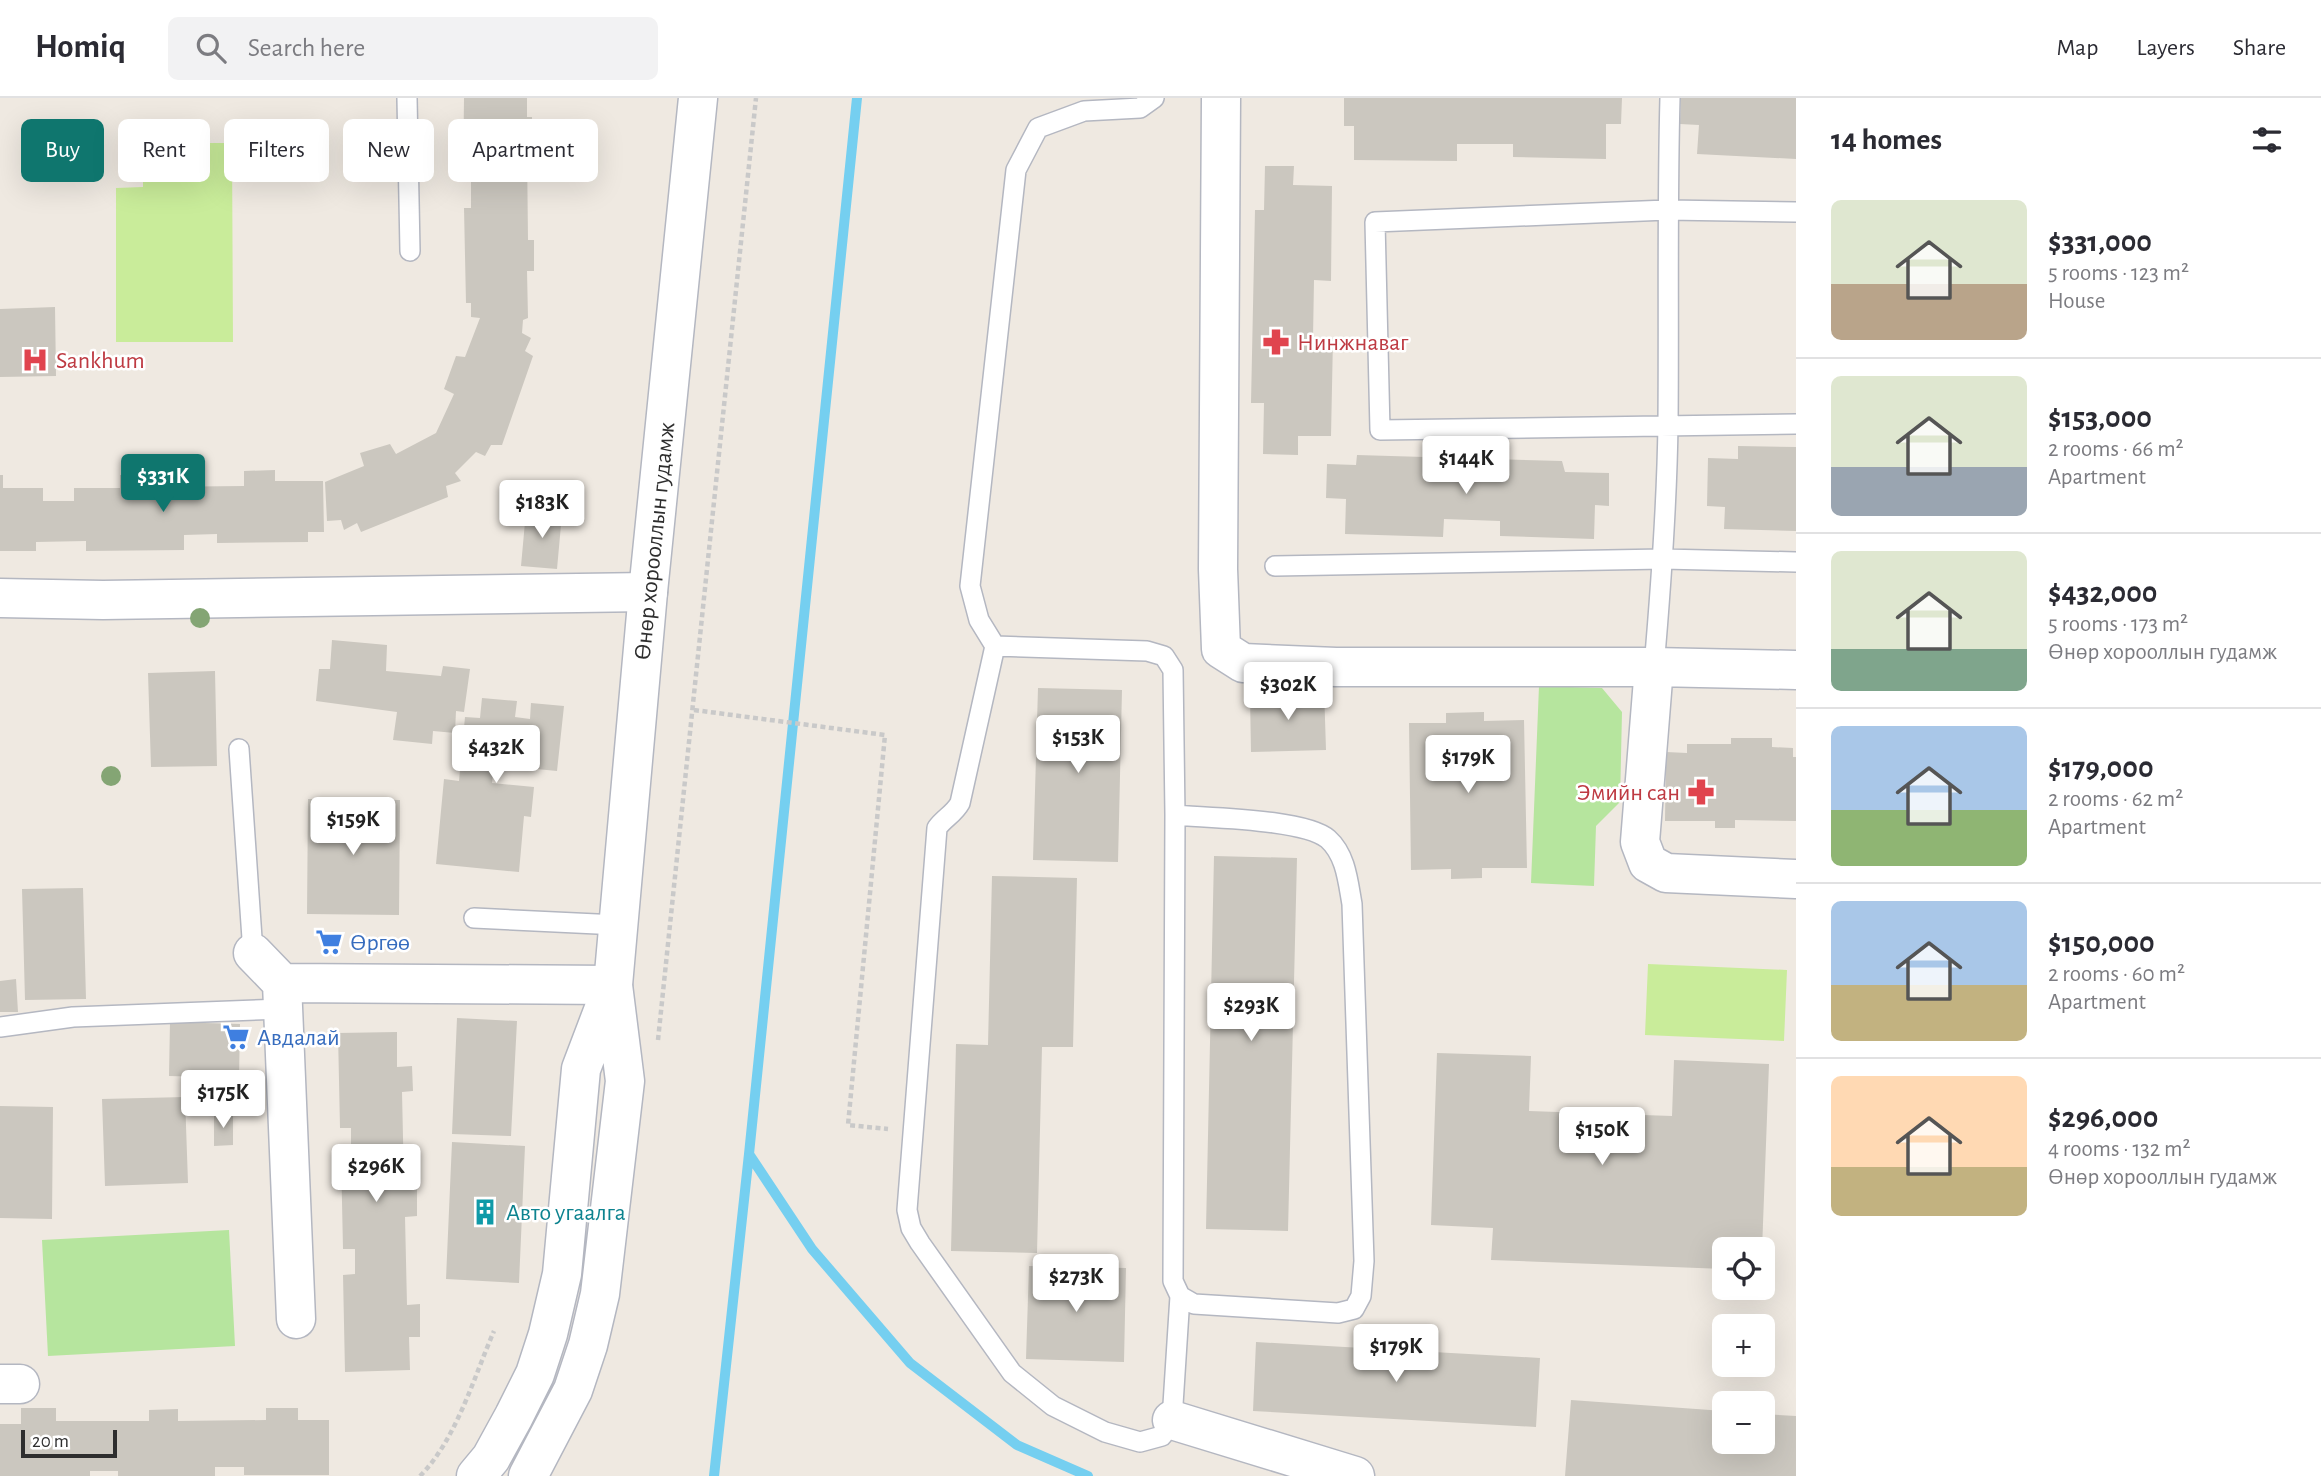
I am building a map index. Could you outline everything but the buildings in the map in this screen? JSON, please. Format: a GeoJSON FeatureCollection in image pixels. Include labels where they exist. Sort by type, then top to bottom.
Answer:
{"type":"FeatureCollection","features":[{"type":"Feature","properties":{"kind":"street","name":"Өнөр хорооллын гудамж"},"geometry":{"type":"LineString","coordinates":[[528,1476],[573,1390],[588,1345],[600,1293],[625,1081],[613,985],[648,592],[698,98]]}},
{"type":"Feature","properties":{"kind":"street"},"geometry":{"type":"LineString","coordinates":[[1221,98],[1218,569],[1221,649],[1242,663],[1323,666],[1796,670]]}},
{"type":"Feature","properties":{"kind":"street"},"geometry":{"type":"LineString","coordinates":[[0,598],[103,600],[648,592]]}},
{"type":"Feature","properties":{"kind":"street"},"geometry":{"type":"LineString","coordinates":[[1654,667],[1640,842],[1648,863],[1666,873],[1796,880]]}},
{"type":"Feature","properties":{"kind":"street"},"geometry":{"type":"LineString","coordinates":[[253,953],[282,996],[296,1320]]}},
{"type":"Feature","properties":{"kind":"street","name":"Өнөр хорооллын гудамж"},"geometry":{"type":"LineString","coordinates":[[476,1476],[491,1458],[514,1416],[535,1374],[548,1334],[562,1274],[582,1069],[613,985]]}},
{"type":"Feature","properties":{"kind":"street"},"geometry":{"type":"LineString","coordinates":[[282,996],[613,985]]}},
{"type":"Feature","properties":{"kind":"street"},"geometry":{"type":"LineString","coordinates":[[1172,1420],[1355,1476]]}},
{"type":"Feature","properties":{"kind":"lane"},"geometry":{"type":"LineString","coordinates":[[407,98],[410,251]]}},
{"type":"Feature","properties":{"kind":"lane"},"geometry":{"type":"LineString","coordinates":[[995,646],[1147,651],[1164,656],[1173,670],[1173,1281],[1180,1296],[1172,1420],[1162,1436],[1140,1442],[1117,1435],[1053,1405],[1012,1373],[911,1228],[908,1210],[937,828],[941,821],[954,814],[960,803],[995,646],[979,620],[970,586],[1016,170],[1038,128],[1084,111],[1140,107],[1154,98]]}},
{"type":"Feature","properties":{"kind":"lane"},"geometry":{"type":"LineString","coordinates":[[1654,667],[1663,559],[1668,424],[1667,211],[1670,98]]}},
{"type":"Feature","properties":{"kind":"lane"},"geometry":{"type":"LineString","coordinates":[[1796,212],[1667,211],[1375,222],[1380,430],[1796,424]]}},
{"type":"Feature","properties":{"kind":"lane"},"geometry":{"type":"LineString","coordinates":[[1275,566],[1663,559],[1796,562]]}},
{"type":"Feature","properties":{"kind":"lane"},"geometry":{"type":"LineString","coordinates":[[239,749],[253,953]]}},
{"type":"Feature","properties":{"kind":"lane"},"geometry":{"type":"LineString","coordinates":[[1174,815],[1302,827],[1328,839],[1345,865],[1352,904],[1364,1261],[1361,1296],[1354,1309],[1338,1313],[1194,1304],[1180,1296]]}},
{"type":"Feature","properties":{"kind":"lane"},"geometry":{"type":"LineString","coordinates":[[474,918],[618,925]]}},
{"type":"Feature","properties":{"kind":"lane"},"geometry":{"type":"LineString","coordinates":[[0,1027],[282,996]]}},
{"type":"Feature","properties":{"kind":"path"},"geometry":{"type":"LineString","coordinates":[[657,1044],[757,98]]}},
{"type":"Feature","properties":{"kind":"path"},"geometry":{"type":"LineString","coordinates":[[694,710],[885,735],[848,1125],[914,1131]]}},
{"type":"Feature","properties":{"kind":"path"},"geometry":{"type":"LineString","coordinates":[[420,1476],[432,1465],[455,1424],[494,1331]]}},
{"type":"Feature","properties":{"kind":"green space"},"geometry":{"type":"Polygon","coordinates":[[[210,143],[224,143],[224,182],[232,182],[233,342],[116,342],[116,188],[143,187],[143,182],[210,182],[210,143]]]}},
{"type":"Feature","properties":{"kind":"green space"},"geometry":{"type":"Polygon","coordinates":[[[1539,686],[1602,688],[1622,712],[1620,802],[1596,826],[1594,886],[1531,883],[1539,686]]]}},
{"type":"Feature","properties":{"kind":"green space"},"geometry":{"type":"Polygon","coordinates":[[[1648,964],[1787,970],[1784,1041],[1645,1035],[1648,964]]]}},
{"type":"Feature","properties":{"kind":"green space"},"geometry":{"type":"Polygon","coordinates":[[[229,1230],[235,1346],[48,1356],[42,1240],[229,1230]]]}},
{"type":"Feature","properties":{"kind":"waterway"},"geometry":{"type":"LineString","coordinates":[[857,98],[749,1154],[812,1249],[910,1363],[1017,1445],[1088,1476]]}},
{"type":"Feature","properties":{"kind":"waterway"},"geometry":{"type":"LineString","coordinates":[[714,1476],[749,1154]]}},
{"type":"Feature","properties":{"kind":"place","name":"Нинжнаваг"},"geometry":{"type":"Point","coordinates":[1276,342]}},
{"type":"Feature","properties":{"kind":"place","name":"Sankhum"},"geometry":{"type":"Point","coordinates":[35,360]}},
{"type":"Feature","properties":{"kind":"place","name":"Эмийн сан"},"geometry":{"type":"Point","coordinates":[1701,792]}},
{"type":"Feature","properties":{"kind":"place","name":"Өргөө"},"geometry":{"type":"Point","coordinates":[329,942]}},
{"type":"Feature","properties":{"kind":"place","name":"Авдалай"},"geometry":{"type":"Point","coordinates":[236,1037]}},
{"type":"Feature","properties":{"kind":"place","name":"Авто угаалга"},"geometry":{"type":"Point","coordinates":[485,1212]}}]}
